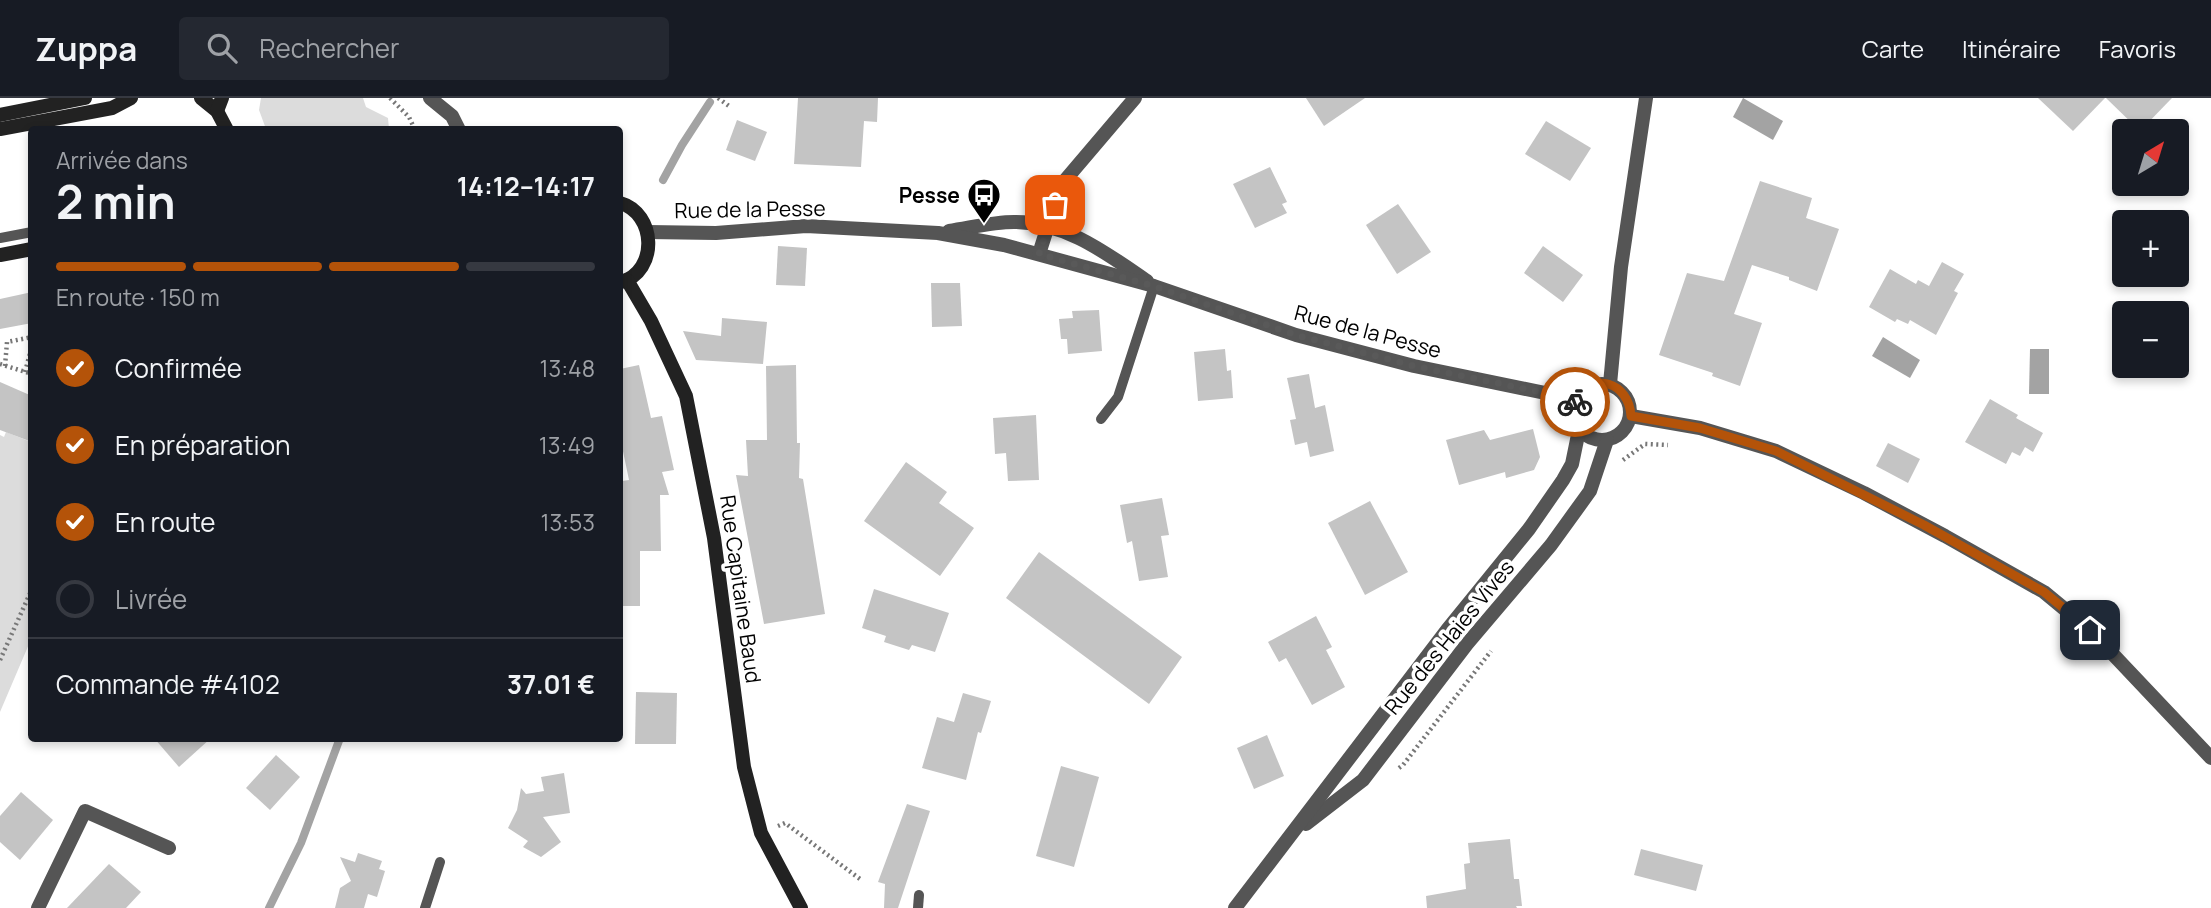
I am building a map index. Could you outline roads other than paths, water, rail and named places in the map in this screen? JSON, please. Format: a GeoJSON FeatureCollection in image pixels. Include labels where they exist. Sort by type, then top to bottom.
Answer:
{"type":"FeatureCollection","features":[{"type":"Feature","properties":{"kind":"main road"},"geometry":{"type":"LineString","coordinates":[[0,115],[85,98]]}},
{"type":"Feature","properties":{"kind":"main road"},"geometry":{"type":"LineString","coordinates":[[0,129],[112,108],[131,98]]}},
{"type":"Feature","properties":{"kind":"main road"},"geometry":{"type":"LineString","coordinates":[[201,98],[220,105],[226,126]]}},
{"type":"Feature","properties":{"kind":"main road"},"geometry":{"type":"LineString","coordinates":[[623,204],[641,216],[648,232]]}},
{"type":"Feature","properties":{"kind":"main road","name":"Rue Capitaine Baud"},"geometry":{"type":"LineString","coordinates":[[648,232],[649,250],[642,268],[623,281],[651,321],[687,396],[714,538],[744,767],[761,833],[801,908]]}},
{"type":"Feature","properties":{"kind":"main road"},"geometry":{"type":"LineString","coordinates":[[0,255],[28,250]]}},
{"type":"Feature","properties":{"kind":"street"},"geometry":{"type":"LineString","coordinates":[[1039,254],[1061,185],[1135,98]]}},
{"type":"Feature","properties":{"kind":"street"},"geometry":{"type":"LineString","coordinates":[[1610,384],[1621,267],[1646,98]]}},
{"type":"Feature","properties":{"kind":"street"},"geometry":{"type":"LineString","coordinates":[[436,99],[452,116],[457,126]]}},
{"type":"Feature","properties":{"kind":"street","name":"Rue de la Pesse"},"geometry":{"type":"LineString","coordinates":[[938,233],[1014,222],[1048,226],[1092,243],[1153,286]]}},
{"type":"Feature","properties":{"kind":"street","name":"Rue de la Pesse"},"geometry":{"type":"LineString","coordinates":[[648,232],[704,233],[806,226],[938,233],[1039,254],[1153,286],[1296,335],[1414,366],[1555,395],[1575,402]]}},
{"type":"Feature","properties":{"kind":"street"},"geometry":{"type":"LineString","coordinates":[[1610,384],[1626,396],[1631,416],[1626,429],[1614,438],[1597,440],[1579,430],[1575,421],[1575,402],[1579,394],[1593,385],[1610,384]]}},
{"type":"Feature","properties":{"kind":"street"},"geometry":{"type":"LineString","coordinates":[[1631,416],[1700,428],[1776,451],[1887,505],[2044,592],[2090,630],[2211,758]]}},
{"type":"Feature","properties":{"kind":"street","name":"Rue des Haies Vives"},"geometry":{"type":"LineString","coordinates":[[1235,908],[1447,630],[1529,529],[1572,464],[1579,430]]}},
{"type":"Feature","properties":{"kind":"street","name":"Rue des Haies Vives"},"geometry":{"type":"LineString","coordinates":[[1291,835],[1363,780],[1466,645],[1569,521],[1590,491],[1607,440]]}},
{"type":"Feature","properties":{"kind":"street"},"geometry":{"type":"LineString","coordinates":[[38,908],[85,811],[169,848]]}},
{"type":"Feature","properties":{"kind":"lane"},"geometry":{"type":"LineString","coordinates":[[0,238],[28,233]]}},
{"type":"Feature","properties":{"kind":"lane"},"geometry":{"type":"LineString","coordinates":[[1101,419],[1118,397],[1153,286]]}},
{"type":"Feature","properties":{"kind":"lane"},"geometry":{"type":"LineString","coordinates":[[425,908],[440,862]]}},
{"type":"Feature","properties":{"kind":"lane"},"geometry":{"type":"LineString","coordinates":[[918,908],[919,895]]}},
{"type":"Feature","properties":{"kind":"waterway"},"geometry":{"type":"LineString","coordinates":[[663,180],[710,102]]}},
{"type":"Feature","properties":{"kind":"waterway"},"geometry":{"type":"LineString","coordinates":[[269,908],[301,843],[339,742]]}},
{"type":"Feature","properties":{"kind":"place","name":"Pesse"},"geometry":{"type":"Point","coordinates":[984,225]}}]}
